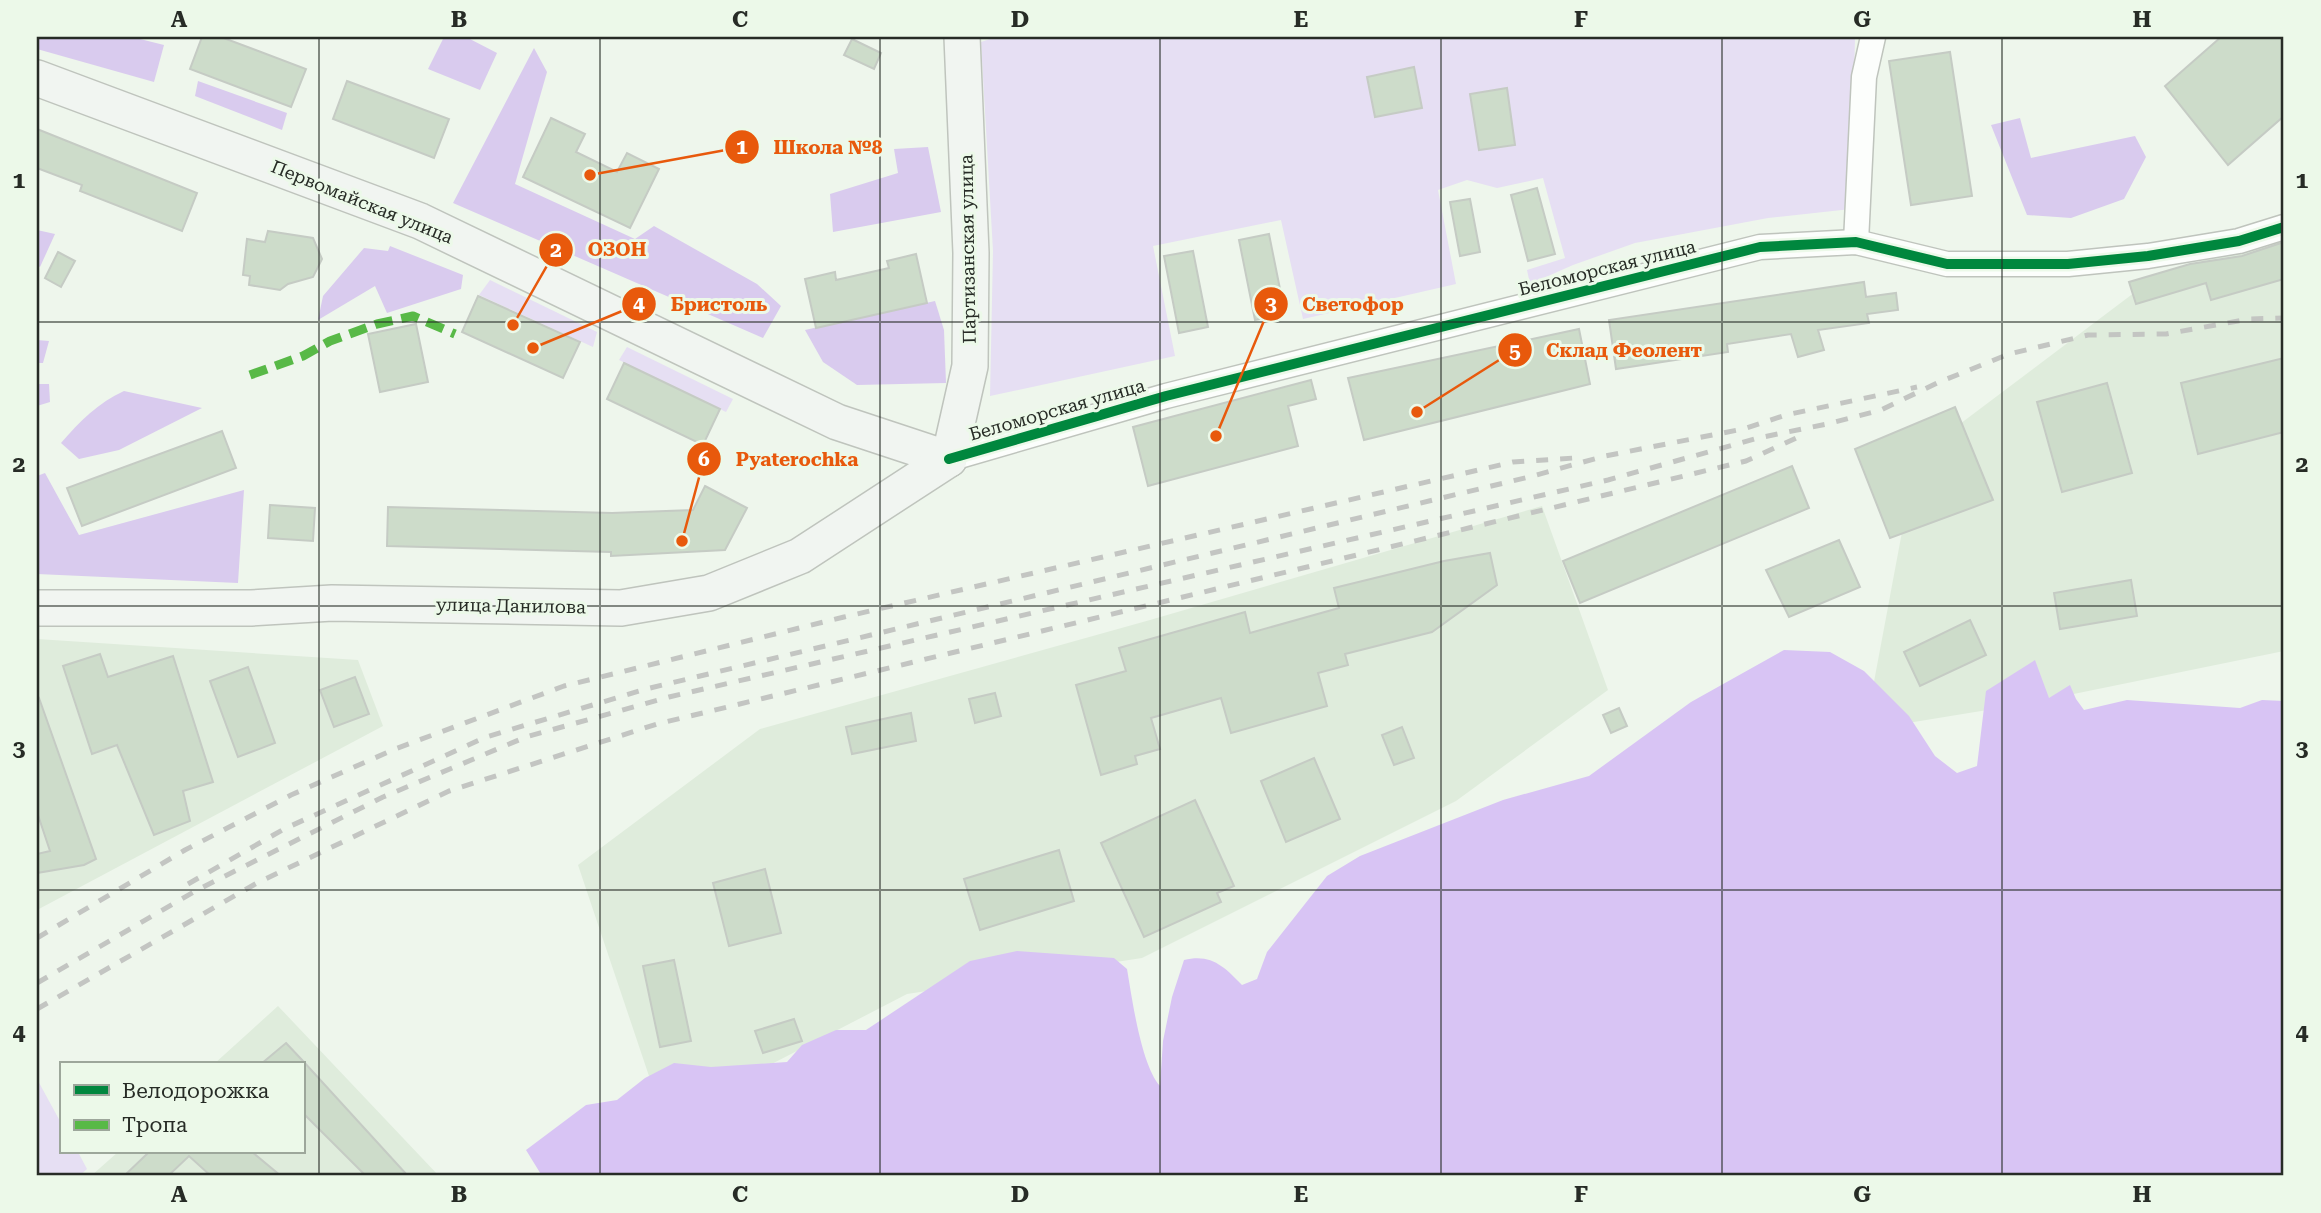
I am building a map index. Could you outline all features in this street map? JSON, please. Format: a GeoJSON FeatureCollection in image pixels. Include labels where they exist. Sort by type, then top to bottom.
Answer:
{"type":"FeatureCollection","features":[{"type":"Feature","properties":{"kind":"main road","name":"Партизанская улица"},"geometry":{"type":"LineString","coordinates":[[949,459],[970,366],[971,253],[962,37]]}},
{"type":"Feature","properties":{"kind":"main road","name":"Первомайская улица"},"geometry":{"type":"LineString","coordinates":[[37,78],[420,221],[837,422],[949,459]]}},
{"type":"Feature","properties":{"kind":"main road","name":"улица Данилова"},"geometry":{"type":"LineString","coordinates":[[37,608],[251,608],[332,603],[621,608],[709,593],[800,556],[949,459]]}},
{"type":"Feature","properties":{"kind":"street"},"geometry":{"type":"LineString","coordinates":[[1856,242],[1864,77],[1874,37]]}},
{"type":"Feature","properties":{"kind":"street","name":"Беломорская улица"},"geometry":{"type":"LineString","coordinates":[[949,459],[1166,397],[1760,247],[1856,242],[1947,264],[2068,264],[2148,256],[2239,241],[2284,227]]}},
{"type":"Feature","properties":{"kind":"shaded area"},"geometry":{"type":"Polygon","coordinates":[[[37,37],[132,37],[164,45],[154,82],[37,49],[37,37]]]}},
{"type":"Feature","properties":{"kind":"shaded area"},"geometry":{"type":"Polygon","coordinates":[[[444,37],[466,37],[497,53],[480,90],[428,69],[444,37]]]}},
{"type":"Feature","properties":{"kind":"shaded area"},"geometry":{"type":"Polygon","coordinates":[[[996,37],[1855,37],[1851,209],[1768,218],[1635,243],[1530,284],[1527,270],[1565,258],[1543,178],[1497,188],[1467,180],[1438,190],[1456,284],[1303,319],[1281,220],[1153,246],[1175,356],[990,396],[993,251],[981,42],[996,37]]]}},
{"type":"Feature","properties":{"kind":"shaded area"},"geometry":{"type":"Polygon","coordinates":[[[534,48],[547,72],[515,184],[635,239],[654,226],[757,284],[781,306],[763,338],[453,203],[534,48]]]}},
{"type":"Feature","properties":{"kind":"shaded area"},"geometry":{"type":"Polygon","coordinates":[[[198,81],[287,113],[282,130],[195,96],[198,81]]]}},
{"type":"Feature","properties":{"kind":"shaded area"},"geometry":{"type":"Polygon","coordinates":[[[2020,118],[2031,158],[2135,136],[2146,157],[2124,199],[2071,218],[2027,215],[1991,125],[2020,118]]]}},
{"type":"Feature","properties":{"kind":"shaded area"},"geometry":{"type":"Polygon","coordinates":[[[928,147],[941,212],[833,232],[830,194],[898,173],[894,149],[928,147]]]}},
{"type":"Feature","properties":{"kind":"shaded area"},"geometry":{"type":"Polygon","coordinates":[[[37,230],[55,234],[40,267],[37,265],[37,230]]]}},
{"type":"Feature","properties":{"kind":"shaded area"},"geometry":{"type":"Polygon","coordinates":[[[2284,236],[2284,651],[2030,703],[1865,730],[1916,457],[2159,274],[2284,236]]]}},
{"type":"Feature","properties":{"kind":"shaded area"},"geometry":{"type":"Polygon","coordinates":[[[390,246],[463,275],[461,289],[387,313],[375,286],[318,320],[323,296],[364,248],[388,251],[390,246]]]}},
{"type":"Feature","properties":{"kind":"shaded area"},"geometry":{"type":"Polygon","coordinates":[[[490,280],[597,332],[593,347],[479,295],[490,280]]]}},
{"type":"Feature","properties":{"kind":"shaded area"},"geometry":{"type":"Polygon","coordinates":[[[935,301],[944,330],[946,383],[857,385],[823,362],[805,330],[935,301]]]}},
{"type":"Feature","properties":{"kind":"shaded area"},"geometry":{"type":"Polygon","coordinates":[[[37,340],[49,341],[43,363],[37,363],[37,340]]]}},
{"type":"Feature","properties":{"kind":"shaded area"},"geometry":{"type":"Polygon","coordinates":[[[627,347],[733,399],[726,412],[619,360],[627,347]]]}},
{"type":"Feature","properties":{"kind":"shaded area"},"geometry":{"type":"Polygon","coordinates":[[[37,384],[49,384],[50,402],[37,406],[37,384]]]}},
{"type":"Feature","properties":{"kind":"shaded area"},"geometry":{"type":"Polygon","coordinates":[[[124,391],[202,408],[119,450],[79,459],[61,443],[90,413],[124,391]]]}},
{"type":"Feature","properties":{"kind":"shaded area"},"geometry":{"type":"Polygon","coordinates":[[[45,473],[79,535],[244,490],[238,583],[37,574],[37,476],[45,473]]]}},
{"type":"Feature","properties":{"kind":"shaded area"},"geometry":{"type":"Polygon","coordinates":[[[1542,506],[1608,690],[1456,801],[1142,958],[907,994],[741,1080],[650,1079],[578,865],[760,729],[1150,620],[1542,506]]]}},
{"type":"Feature","properties":{"kind":"shaded area"},"geometry":{"type":"Polygon","coordinates":[[[37,639],[358,660],[383,726],[37,910],[37,639]]]}},
{"type":"Feature","properties":{"kind":"shaded area"},"geometry":{"type":"Polygon","coordinates":[[[1784,650],[1830,652],[1864,671],[1909,716],[1935,756],[1957,773],[1977,766],[1986,691],[2035,660],[2049,698],[2070,685],[2084,710],[2127,700],[2240,708],[2262,700],[2284,701],[2284,1176],[542,1176],[526,1150],[586,1105],[617,1100],[645,1078],[674,1063],[711,1067],[787,1062],[802,1045],[836,1030],[866,1030],[970,961],[1017,951],[1114,958],[1127,969],[1143,1047],[1153,1076],[1160,1086],[1163,1041],[1172,997],[1184,960],[1202,958],[1217,963],[1242,985],[1257,979],[1267,952],[1327,876],[1360,856],[1503,800],[1589,776],[1691,702],[1784,650]]]}},
{"type":"Feature","properties":{"kind":"shaded area"},"geometry":{"type":"Polygon","coordinates":[[[278,1006],[439,1176],[91,1176],[116,1154],[304,1154],[304,1062],[216,1062],[278,1006]]]}},
{"type":"Feature","properties":{"kind":"shaded area"},"geometry":{"type":"Polygon","coordinates":[[[37,1079],[60,1121],[60,1154],[79,1154],[87,1169],[79,1176],[37,1176],[37,1079]]]}},
{"type":"Feature","properties":{"kind":"building"},"geometry":{"type":"Polygon","coordinates":[[[202,37],[221,37],[306,69],[291,107],[190,69],[202,37]]]}},
{"type":"Feature","properties":{"kind":"building"},"geometry":{"type":"Polygon","coordinates":[[[2221,37],[2284,37],[2284,116],[2228,165],[2165,86],[2221,37]]]}},
{"type":"Feature","properties":{"kind":"building"},"geometry":{"type":"Polygon","coordinates":[[[852,39],[881,53],[874,69],[844,55],[852,39]]]}},
{"type":"Feature","properties":{"kind":"building"},"geometry":{"type":"Polygon","coordinates":[[[1950,52],[1972,196],[1911,205],[1889,61],[1950,52]]]}},
{"type":"Feature","properties":{"kind":"building"},"geometry":{"type":"Polygon","coordinates":[[[1414,67],[1422,108],[1375,117],[1367,77],[1414,67]]]}},
{"type":"Feature","properties":{"kind":"building"},"geometry":{"type":"Polygon","coordinates":[[[347,81],[449,119],[434,158],[333,119],[347,81]]]}},
{"type":"Feature","properties":{"kind":"building"},"geometry":{"type":"Polygon","coordinates":[[[1507,88],[1515,145],[1479,150],[1470,94],[1507,88]]]}},
{"type":"Feature","properties":{"kind":"building"},"geometry":{"type":"Polygon","coordinates":[[[551,118],[585,134],[576,152],[617,172],[627,153],[659,169],[630,228],[523,177],[551,118]]]}},
{"type":"Feature","properties":{"kind":"building"},"geometry":{"type":"Polygon","coordinates":[[[37,129],[197,193],[182,231],[80,191],[82,185],[37,168],[37,129]]]}},
{"type":"Feature","properties":{"kind":"building"},"geometry":{"type":"Polygon","coordinates":[[[1537,188],[1555,254],[1528,261],[1511,195],[1537,188]]]}},
{"type":"Feature","properties":{"kind":"building"},"geometry":{"type":"Polygon","coordinates":[[[1470,199],[1480,252],[1460,256],[1450,202],[1470,199]]]}},
{"type":"Feature","properties":{"kind":"building"},"geometry":{"type":"Polygon","coordinates":[[[268,231],[313,238],[322,259],[313,277],[288,284],[280,290],[249,285],[250,276],[243,275],[247,239],[265,242],[268,231]]]}},
{"type":"Feature","properties":{"kind":"building"},"geometry":{"type":"Polygon","coordinates":[[[1269,234],[1285,314],[1255,320],[1239,240],[1269,234]]]}},
{"type":"Feature","properties":{"kind":"building"},"geometry":{"type":"Polygon","coordinates":[[[2284,242],[2284,279],[2211,300],[2206,283],[2136,304],[2129,282],[2190,264],[2242,256],[2284,242]]]}},
{"type":"Feature","properties":{"kind":"building"},"geometry":{"type":"Polygon","coordinates":[[[1193,251],[1208,327],[1179,333],[1164,256],[1193,251]]]}},
{"type":"Feature","properties":{"kind":"building"},"geometry":{"type":"Polygon","coordinates":[[[58,252],[75,261],[61,287],[45,278],[58,252]]]}},
{"type":"Feature","properties":{"kind":"building"},"geometry":{"type":"Polygon","coordinates":[[[916,254],[927,303],[816,328],[805,279],[835,272],[836,280],[889,268],[887,261],[916,254]]]}},
{"type":"Feature","properties":{"kind":"building"},"geometry":{"type":"Polygon","coordinates":[[[1864,282],[1866,297],[1896,293],[1898,310],[1867,314],[1869,323],[1818,330],[1824,350],[1798,357],[1791,334],[1727,344],[1728,352],[1616,369],[1609,320],[1864,282]]]}},
{"type":"Feature","properties":{"kind":"building"},"geometry":{"type":"Polygon","coordinates":[[[478,296],[580,342],[563,378],[462,332],[478,296]]]}},
{"type":"Feature","properties":{"kind":"building"},"geometry":{"type":"Polygon","coordinates":[[[416,324],[428,382],[380,392],[368,334],[416,324]]]}},
{"type":"Feature","properties":{"kind":"building"},"geometry":{"type":"Polygon","coordinates":[[[1579,329],[1590,384],[1364,440],[1348,378],[1579,329]]]}},
{"type":"Feature","properties":{"kind":"building"},"geometry":{"type":"Polygon","coordinates":[[[2284,358],[2284,432],[2198,454],[2181,383],[2284,358]]]}},
{"type":"Feature","properties":{"kind":"building"},"geometry":{"type":"Polygon","coordinates":[[[624,363],[720,409],[703,445],[607,399],[624,363]]]}},
{"type":"Feature","properties":{"kind":"building"},"geometry":{"type":"Polygon","coordinates":[[[1311,380],[1316,399],[1288,406],[1298,446],[1148,486],[1133,427],[1311,380]]]}},
{"type":"Feature","properties":{"kind":"building"},"geometry":{"type":"Polygon","coordinates":[[[2107,383],[2132,473],[2062,492],[2037,402],[2107,383]]]}},
{"type":"Feature","properties":{"kind":"building"},"geometry":{"type":"Polygon","coordinates":[[[1955,407],[1993,500],[1890,538],[1855,449],[1955,407]]]}},
{"type":"Feature","properties":{"kind":"building"},"geometry":{"type":"Polygon","coordinates":[[[222,431],[236,468],[82,526],[67,488],[222,431]]]}},
{"type":"Feature","properties":{"kind":"building"},"geometry":{"type":"Polygon","coordinates":[[[1792,466],[1809,508],[1580,603],[1563,561],[1792,466]]]}},
{"type":"Feature","properties":{"kind":"building"},"geometry":{"type":"Polygon","coordinates":[[[705,486],[747,508],[725,550],[611,556],[611,552],[387,546],[388,507],[612,513],[693,510],[705,486]]]}},
{"type":"Feature","properties":{"kind":"building"},"geometry":{"type":"Polygon","coordinates":[[[270,505],[315,508],[313,541],[268,538],[270,505]]]}},
{"type":"Feature","properties":{"kind":"building"},"geometry":{"type":"Polygon","coordinates":[[[1839,540],[1860,587],[1789,617],[1766,570],[1839,540]]]}},
{"type":"Feature","properties":{"kind":"building"},"geometry":{"type":"Polygon","coordinates":[[[1490,553],[1497,585],[1432,632],[1345,654],[1348,665],[1318,673],[1327,706],[1231,733],[1221,698],[1151,718],[1160,749],[1135,756],[1137,764],[1101,775],[1076,685],[1126,671],[1119,648],[1245,612],[1250,633],[1339,608],[1334,588],[1444,561],[1490,553]]]}},
{"type":"Feature","properties":{"kind":"building"},"geometry":{"type":"Polygon","coordinates":[[[2131,580],[2137,616],[2060,629],[2054,593],[2131,580]]]}},
{"type":"Feature","properties":{"kind":"building"},"geometry":{"type":"Polygon","coordinates":[[[1970,620],[1986,655],[1920,686],[1904,652],[1970,620]]]}},
{"type":"Feature","properties":{"kind":"building"},"geometry":{"type":"Polygon","coordinates":[[[100,654],[108,677],[173,656],[213,782],[183,791],[190,821],[154,835],[117,745],[92,754],[63,666],[100,654]]]}},
{"type":"Feature","properties":{"kind":"building"},"geometry":{"type":"Polygon","coordinates":[[[248,667],[275,743],[238,757],[210,681],[248,667]]]}},
{"type":"Feature","properties":{"kind":"building"},"geometry":{"type":"Polygon","coordinates":[[[355,677],[369,714],[334,727],[320,690],[355,677]]]}},
{"type":"Feature","properties":{"kind":"building"},"geometry":{"type":"Polygon","coordinates":[[[995,693],[1001,716],[975,723],[969,699],[995,693]]]}},
{"type":"Feature","properties":{"kind":"building"},"geometry":{"type":"Polygon","coordinates":[[[39,698],[96,859],[84,865],[37,873],[37,854],[50,851],[37,812],[39,698]]]}},
{"type":"Feature","properties":{"kind":"building"},"geometry":{"type":"Polygon","coordinates":[[[1619,708],[1627,726],[1611,733],[1603,715],[1619,708]]]}},
{"type":"Feature","properties":{"kind":"building"},"geometry":{"type":"Polygon","coordinates":[[[911,713],[916,741],[852,754],[846,727],[911,713]]]}},
{"type":"Feature","properties":{"kind":"building"},"geometry":{"type":"Polygon","coordinates":[[[1402,727],[1414,758],[1394,765],[1382,735],[1402,727]]]}},
{"type":"Feature","properties":{"kind":"building"},"geometry":{"type":"Polygon","coordinates":[[[1314,758],[1340,819],[1286,842],[1261,781],[1314,758]]]}},
{"type":"Feature","properties":{"kind":"building"},"geometry":{"type":"Polygon","coordinates":[[[1195,800],[1234,886],[1217,893],[1221,902],[1144,937],[1101,843],[1195,800]]]}},
{"type":"Feature","properties":{"kind":"building"},"geometry":{"type":"Polygon","coordinates":[[[1059,850],[1074,901],[980,930],[964,879],[1059,850]]]}},
{"type":"Feature","properties":{"kind":"building"},"geometry":{"type":"Polygon","coordinates":[[[765,869],[781,933],[729,946],[713,883],[765,869]]]}},
{"type":"Feature","properties":{"kind":"building"},"geometry":{"type":"Polygon","coordinates":[[[674,960],[691,1041],[660,1047],[643,966],[674,960]]]}},
{"type":"Feature","properties":{"kind":"building"},"geometry":{"type":"Polygon","coordinates":[[[794,1019],[802,1041],[763,1053],[755,1031],[794,1019]]]}},
{"type":"Feature","properties":{"kind":"building"},"geometry":{"type":"Polygon","coordinates":[[[286,1043],[303,1062],[263,1062],[286,1043]]]}},
{"type":"Feature","properties":{"kind":"building"},"geometry":{"type":"Polygon","coordinates":[[[304,1063],[408,1176],[366,1176],[304,1114],[304,1063]]]}},
{"type":"Feature","properties":{"kind":"building"},"geometry":{"type":"Polygon","coordinates":[[[147,1154],[254,1154],[281,1176],[211,1176],[189,1156],[168,1176],[124,1176],[147,1154]]]}},
{"type":"Feature","properties":{"kind":"railway"},"geometry":{"type":"LineString","coordinates":[[37,983],[197,890],[383,797],[526,737],[669,697],[1608,480],[1758,438],[1827,424],[1881,410],[1937,383],[2009,354],[2088,335],[2166,334],[2249,319],[2284,318]]}},
{"type":"Feature","properties":{"kind":"railway"},"geometry":{"type":"LineString","coordinates":[[188,884],[284,829],[486,737],[646,689],[1529,477],[1605,456],[1743,429],[1786,415],[1917,387]]}},
{"type":"Feature","properties":{"kind":"railway"},"geometry":{"type":"LineString","coordinates":[[37,1009],[257,883],[449,791],[657,724],[1746,461],[1805,434]]}},
{"type":"Feature","properties":{"kind":"railway"},"geometry":{"type":"LineString","coordinates":[[37,938],[185,850],[291,795],[395,749],[564,686],[844,617],[1513,462],[1574,458]]}},
{"type":"Feature","properties":{"kind":"marked path"},"geometry":{"type":"LineString","coordinates":[[250,375],[303,356],[330,341],[377,324],[413,316],[455,334]]}},
{"type":"Feature","properties":{"kind":"cycle path"},"geometry":{"type":"LineString","coordinates":[[949,459],[1166,396],[1760,247],[1856,242],[1947,264],[2068,264],[2148,256],[2239,241],[2284,227]]}},
{"type":"Feature","properties":{"kind":"place","name":"Школа №8"},"geometry":{"type":"Point","coordinates":[590,175]}},
{"type":"Feature","properties":{"kind":"place","name":"ОЗОН"},"geometry":{"type":"Point","coordinates":[513,325]}},
{"type":"Feature","properties":{"kind":"place","name":"Бристоль"},"geometry":{"type":"Point","coordinates":[533,348]}},
{"type":"Feature","properties":{"kind":"place","name":"Склад Феолент"},"geometry":{"type":"Point","coordinates":[1417,412]}},
{"type":"Feature","properties":{"kind":"place","name":"Светофор"},"geometry":{"type":"Point","coordinates":[1216,436]}},
{"type":"Feature","properties":{"kind":"place","name":"Pyaterochka"},"geometry":{"type":"Point","coordinates":[682,541]}}]}
